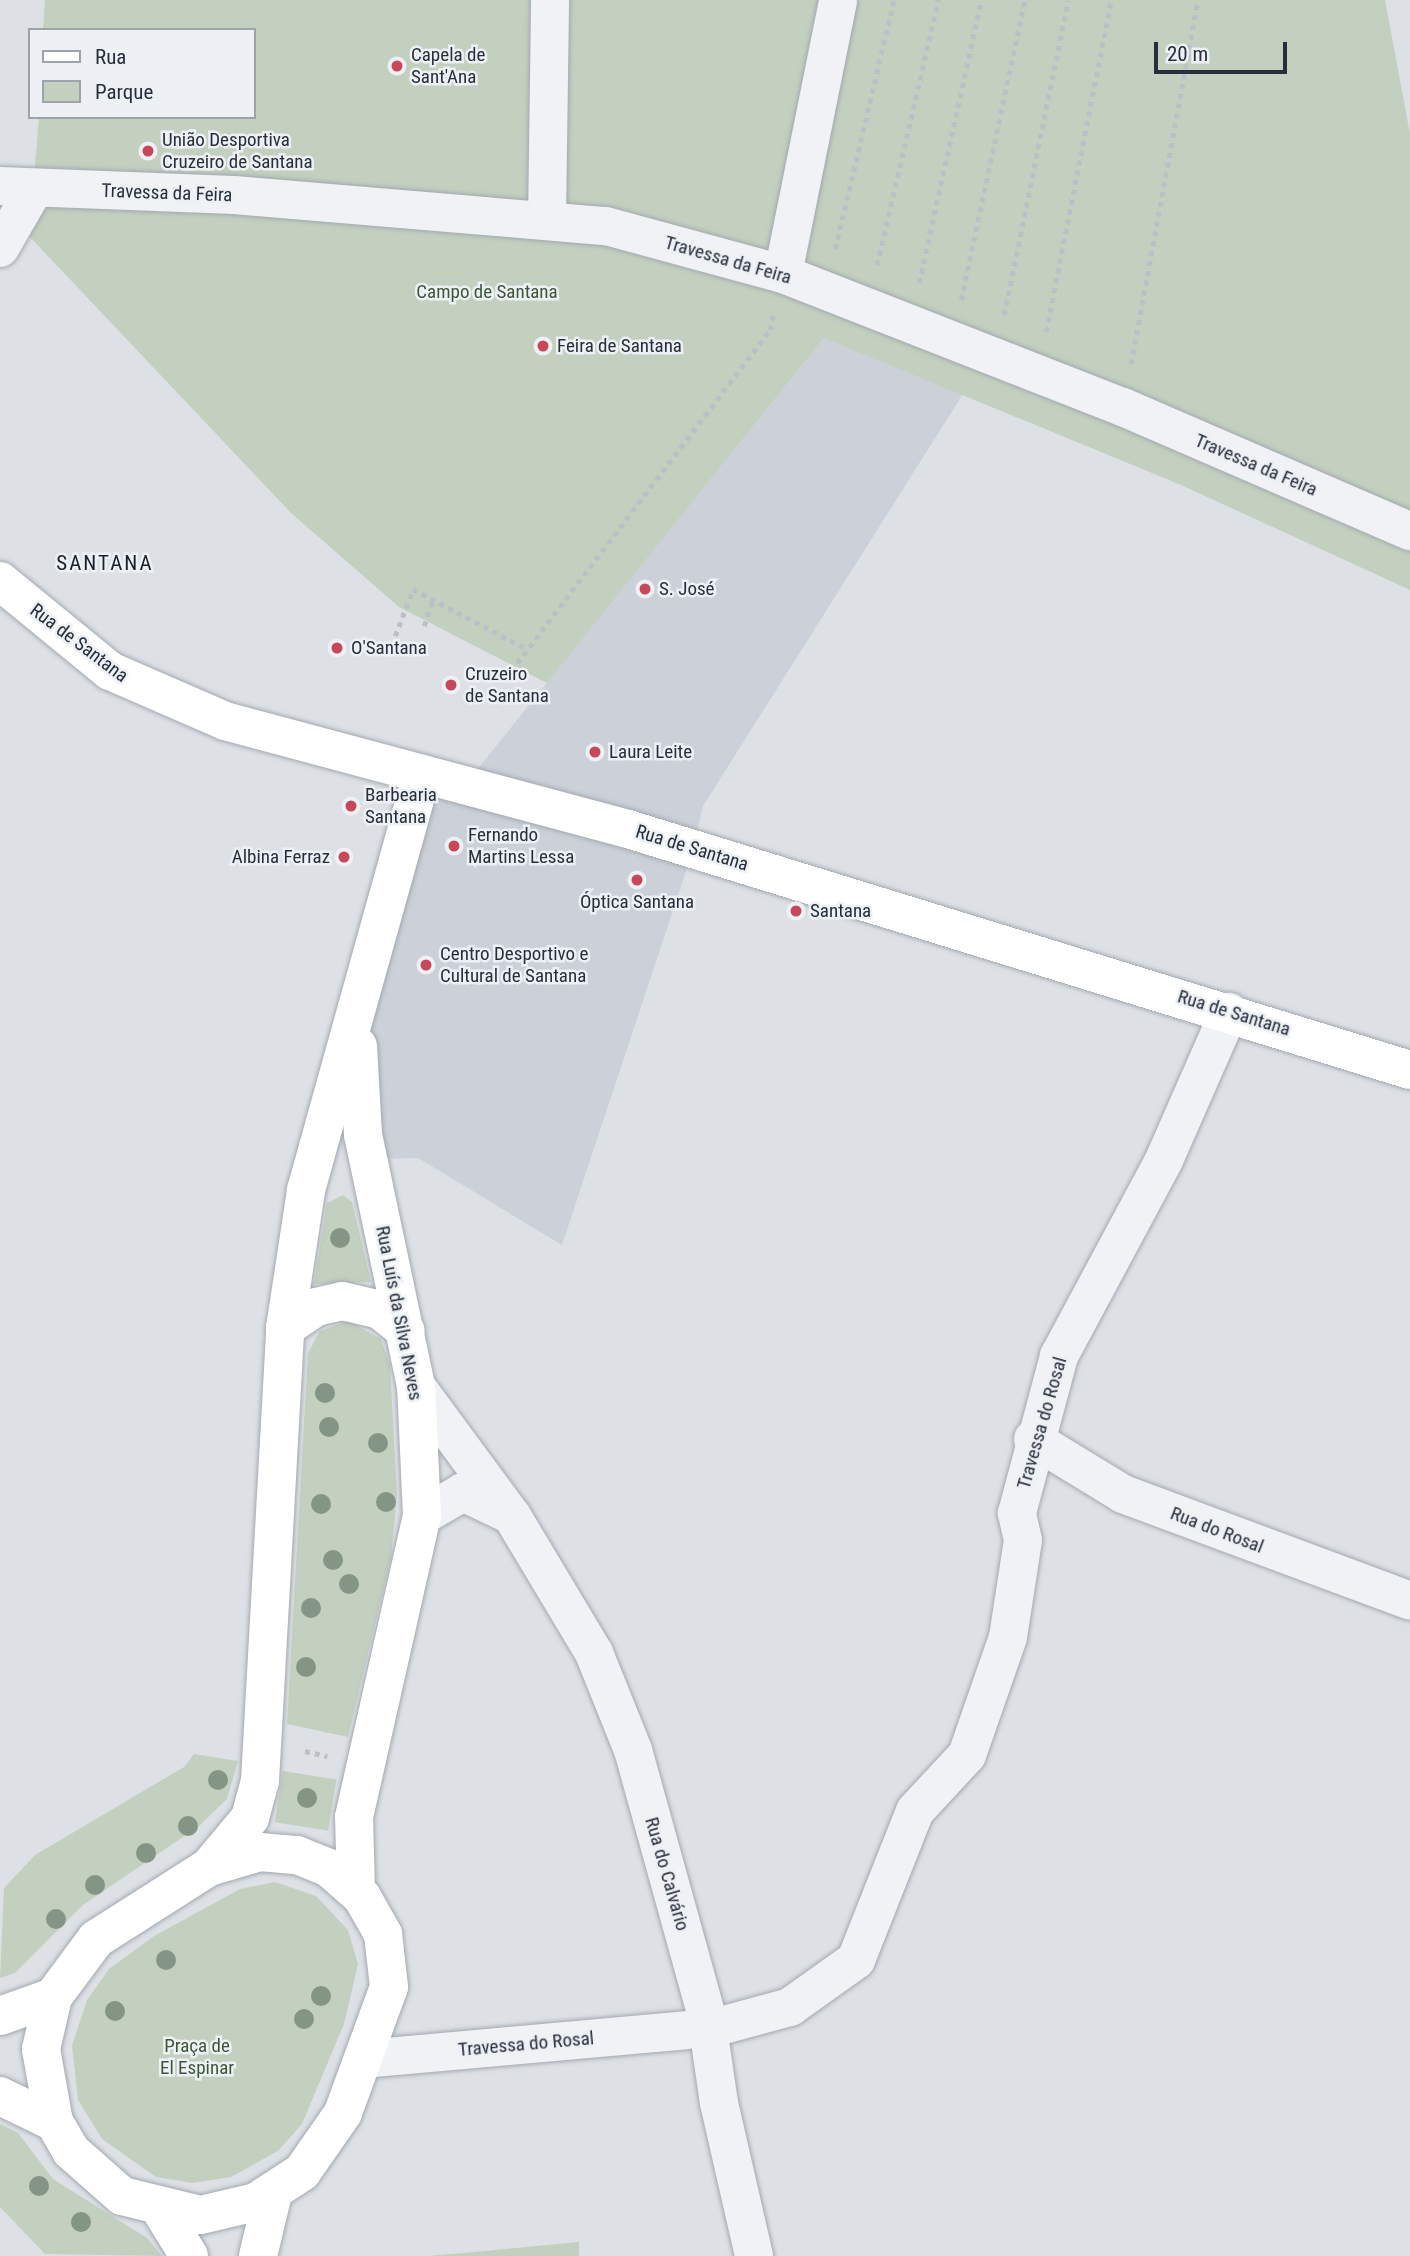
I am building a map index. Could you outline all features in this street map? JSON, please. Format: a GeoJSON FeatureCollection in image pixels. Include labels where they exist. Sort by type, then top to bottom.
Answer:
{"type":"FeatureCollection","features":[{"type":"Feature","properties":{"kind":"main road","name":"Rua de Santana"},"geometry":{"type":"LineString","coordinates":[[0,581],[88,655],[142,689],[262,732],[628,829],[1229,1012],[1410,1070]]}},
{"type":"Feature","properties":{"kind":"main road","name":"Rua Luís da Silva Neves"},"geometry":{"type":"LineString","coordinates":[[209,1867],[250,1818],[260,1781],[285,1328],[306,1190],[422,774]]}},
{"type":"Feature","properties":{"kind":"main road","name":"Rua Luís da Silva Neves"},"geometry":{"type":"LineString","coordinates":[[356,1891],[354,1817],[422,1516],[416,1386],[363,1135],[357,1062],[365,981]]}},
{"type":"Feature","properties":{"kind":"main road"},"geometry":{"type":"LineString","coordinates":[[285,1328],[316,1307],[342,1301],[380,1310],[406,1331]]}},
{"type":"Feature","properties":{"kind":"main road"},"geometry":{"type":"LineString","coordinates":[[279,1852],[329,1868],[356,1891],[377,1918],[389,1970],[364,2059],[325,2144],[273,2193],[219,2213],[160,2209],[122,2196],[97,2179],[54,2122],[41,2049],[53,1997],[96,1939],[209,1867],[242,1854],[279,1852]]}},
{"type":"Feature","properties":{"kind":"main road"},"geometry":{"type":"LineString","coordinates":[[0,2016],[53,1997]]}},
{"type":"Feature","properties":{"kind":"main road"},"geometry":{"type":"LineString","coordinates":[[0,2096],[54,2122]]}},
{"type":"Feature","properties":{"kind":"main road"},"geometry":{"type":"LineString","coordinates":[[257,2256],[273,2193]]}},
{"type":"Feature","properties":{"kind":"main road"},"geometry":{"type":"LineString","coordinates":[[160,2209],[189,2256]]}},
{"type":"Feature","properties":{"kind":"street"},"geometry":{"type":"LineString","coordinates":[[547,221],[550,0]]}},
{"type":"Feature","properties":{"kind":"street"},"geometry":{"type":"LineString","coordinates":[[783,274],[838,0]]}},
{"type":"Feature","properties":{"kind":"street"},"geometry":{"type":"LineString","coordinates":[[0,248],[17,188]]}},
{"type":"Feature","properties":{"kind":"street","name":"Travessa da Feira"},"geometry":{"type":"LineString","coordinates":[[17,188],[234,195],[606,226],[783,274],[1123,407],[1410,531]]}},
{"type":"Feature","properties":{"kind":"street","name":"Travessa do Rosal"},"geometry":{"type":"LineString","coordinates":[[364,2059],[698,2029],[789,2007],[856,1960],[865,1944],[915,1811],[967,1755],[994,1684],[1018,1594],[1023,1540],[1017,1513],[1033,1439],[1059,1356],[1164,1160],[1229,1012]]}},
{"type":"Feature","properties":{"kind":"street","name":"Rua do Calvário"},"geometry":{"type":"LineString","coordinates":[[416,1386],[512,1516],[594,1653],[633,1750],[754,2256]]}},
{"type":"Feature","properties":{"kind":"street","name":"Rua do Rosal"},"geometry":{"type":"LineString","coordinates":[[1033,1439],[1123,1494],[1410,1601]]}},
{"type":"Feature","properties":{"kind":"street"},"geometry":{"type":"LineString","coordinates":[[422,1516],[463,1492],[512,1516]]}},
{"type":"Feature","properties":{"kind":"path"},"geometry":{"type":"LineString","coordinates":[[825,290],[894,0]]}},
{"type":"Feature","properties":{"kind":"path"},"geometry":{"type":"LineString","coordinates":[[868,307],[937,0]]}},
{"type":"Feature","properties":{"kind":"path"},"geometry":{"type":"LineString","coordinates":[[910,324],[981,0]]}},
{"type":"Feature","properties":{"kind":"path"},"geometry":{"type":"LineString","coordinates":[[953,341],[1025,0]]}},
{"type":"Feature","properties":{"kind":"path"},"geometry":{"type":"LineString","coordinates":[[996,357],[1068,0]]}},
{"type":"Feature","properties":{"kind":"path"},"geometry":{"type":"LineString","coordinates":[[1038,374],[1111,0]]}},
{"type":"Feature","properties":{"kind":"path"},"geometry":{"type":"LineString","coordinates":[[1123,407],[1198,0]]}},
{"type":"Feature","properties":{"kind":"path"},"geometry":{"type":"LineString","coordinates":[[511,671],[770,330],[783,274]]}},
{"type":"Feature","properties":{"kind":"path"},"geometry":{"type":"LineString","coordinates":[[395,636],[412,589],[527,649]]}},
{"type":"Feature","properties":{"kind":"path"},"geometry":{"type":"LineString","coordinates":[[424,626],[433,600]]}},
{"type":"Feature","properties":{"kind":"path"},"geometry":{"type":"LineString","coordinates":[[296,1749],[342,1759]]}},
{"type":"Feature","properties":{"kind":"shaded area"},"geometry":{"type":"Polygon","coordinates":[[[824,338],[963,394],[703,806],[694,844],[468,781],[824,338]]]}},
{"type":"Feature","properties":{"kind":"shaded area"},"geometry":{"type":"Polygon","coordinates":[[[424,779],[692,853],[562,1245],[418,1158],[374,1159],[362,1042],[424,779]]]}},
{"type":"Feature","properties":{"kind":"green space","name":"Campo de Santana"},"geometry":{"type":"Polygon","coordinates":[[[45,0],[1385,0],[1410,134],[1410,590],[1181,485],[824,338],[547,683],[399,607],[291,513],[29,236],[39,119],[256,119],[256,28],[43,28],[45,0]]]}},
{"type":"Feature","properties":{"kind":"green space"},"geometry":{"type":"Polygon","coordinates":[[[343,1195],[352,1202],[371,1282],[314,1284],[327,1203],[343,1195]]]}},
{"type":"Feature","properties":{"kind":"green space"},"geometry":{"type":"Polygon","coordinates":[[[348,1321],[381,1339],[390,1365],[397,1495],[391,1557],[348,1737],[287,1724],[308,1353],[320,1331],[348,1321]]]}},
{"type":"Feature","properties":{"kind":"green space"},"geometry":{"type":"Polygon","coordinates":[[[194,1754],[238,1761],[227,1799],[199,1826],[83,1905],[15,1973],[0,1978],[4,1888],[35,1855],[184,1767],[194,1754]]]}},
{"type":"Feature","properties":{"kind":"green space"},"geometry":{"type":"Polygon","coordinates":[[[283,1771],[336,1779],[328,1831],[275,1822],[283,1771]]]}},
{"type":"Feature","properties":{"kind":"green space","name":"Praça de El Espinar"},"geometry":{"type":"Polygon","coordinates":[[[275,1882],[316,1896],[348,1930],[358,1964],[344,2024],[302,2124],[278,2151],[231,2177],[192,2183],[156,2177],[102,2139],[78,2100],[72,2045],[87,2000],[109,1969],[154,1936],[240,1889],[275,1882]]]}},
{"type":"Feature","properties":{"kind":"green space"},"geometry":{"type":"Polygon","coordinates":[[[0,2124],[18,2133],[53,2179],[147,2238],[162,2256],[45,2254],[0,2207],[0,2124]]]}},
{"type":"Feature","properties":{"kind":"green space"},"geometry":{"type":"Polygon","coordinates":[[[579,2242],[579,2256],[428,2256],[485,2251],[579,2242]]]}},
{"type":"Feature","properties":{"kind":"place","name":"Capela de Sant'Ana"},"geometry":{"type":"Point","coordinates":[397,66]}},
{"type":"Feature","properties":{"kind":"place","name":"União Desportiva Cruzeiro de Santana"},"geometry":{"type":"Point","coordinates":[148,151]}},
{"type":"Feature","properties":{"kind":"place","name":"Feira de Santana"},"geometry":{"type":"Point","coordinates":[543,346]}},
{"type":"Feature","properties":{"kind":"place","name":"S. José"},"geometry":{"type":"Point","coordinates":[645,589]}},
{"type":"Feature","properties":{"kind":"place","name":"O'Santana"},"geometry":{"type":"Point","coordinates":[337,648]}},
{"type":"Feature","properties":{"kind":"place","name":"Cruzeiro de Santana"},"geometry":{"type":"Point","coordinates":[451,685]}},
{"type":"Feature","properties":{"kind":"place","name":"Laura Leite"},"geometry":{"type":"Point","coordinates":[595,752]}},
{"type":"Feature","properties":{"kind":"place","name":"Barbearia Santana"},"geometry":{"type":"Point","coordinates":[351,806]}},
{"type":"Feature","properties":{"kind":"place","name":"Fernando Martins Lessa"},"geometry":{"type":"Point","coordinates":[454,846]}},
{"type":"Feature","properties":{"kind":"place","name":"Albina Ferraz"},"geometry":{"type":"Point","coordinates":[344,857]}},
{"type":"Feature","properties":{"kind":"place","name":"Óptica Santana"},"geometry":{"type":"Point","coordinates":[637,880]}},
{"type":"Feature","properties":{"kind":"place","name":"Santana"},"geometry":{"type":"Point","coordinates":[796,911]}},
{"type":"Feature","properties":{"kind":"place","name":"Centro Desportivo e Cultural de Santana"},"geometry":{"type":"Point","coordinates":[426,965]}},
{"type":"Feature","properties":{"kind":"district","name":"SANTANA"},"geometry":{"type":"Point","coordinates":[105,563]}}]}
